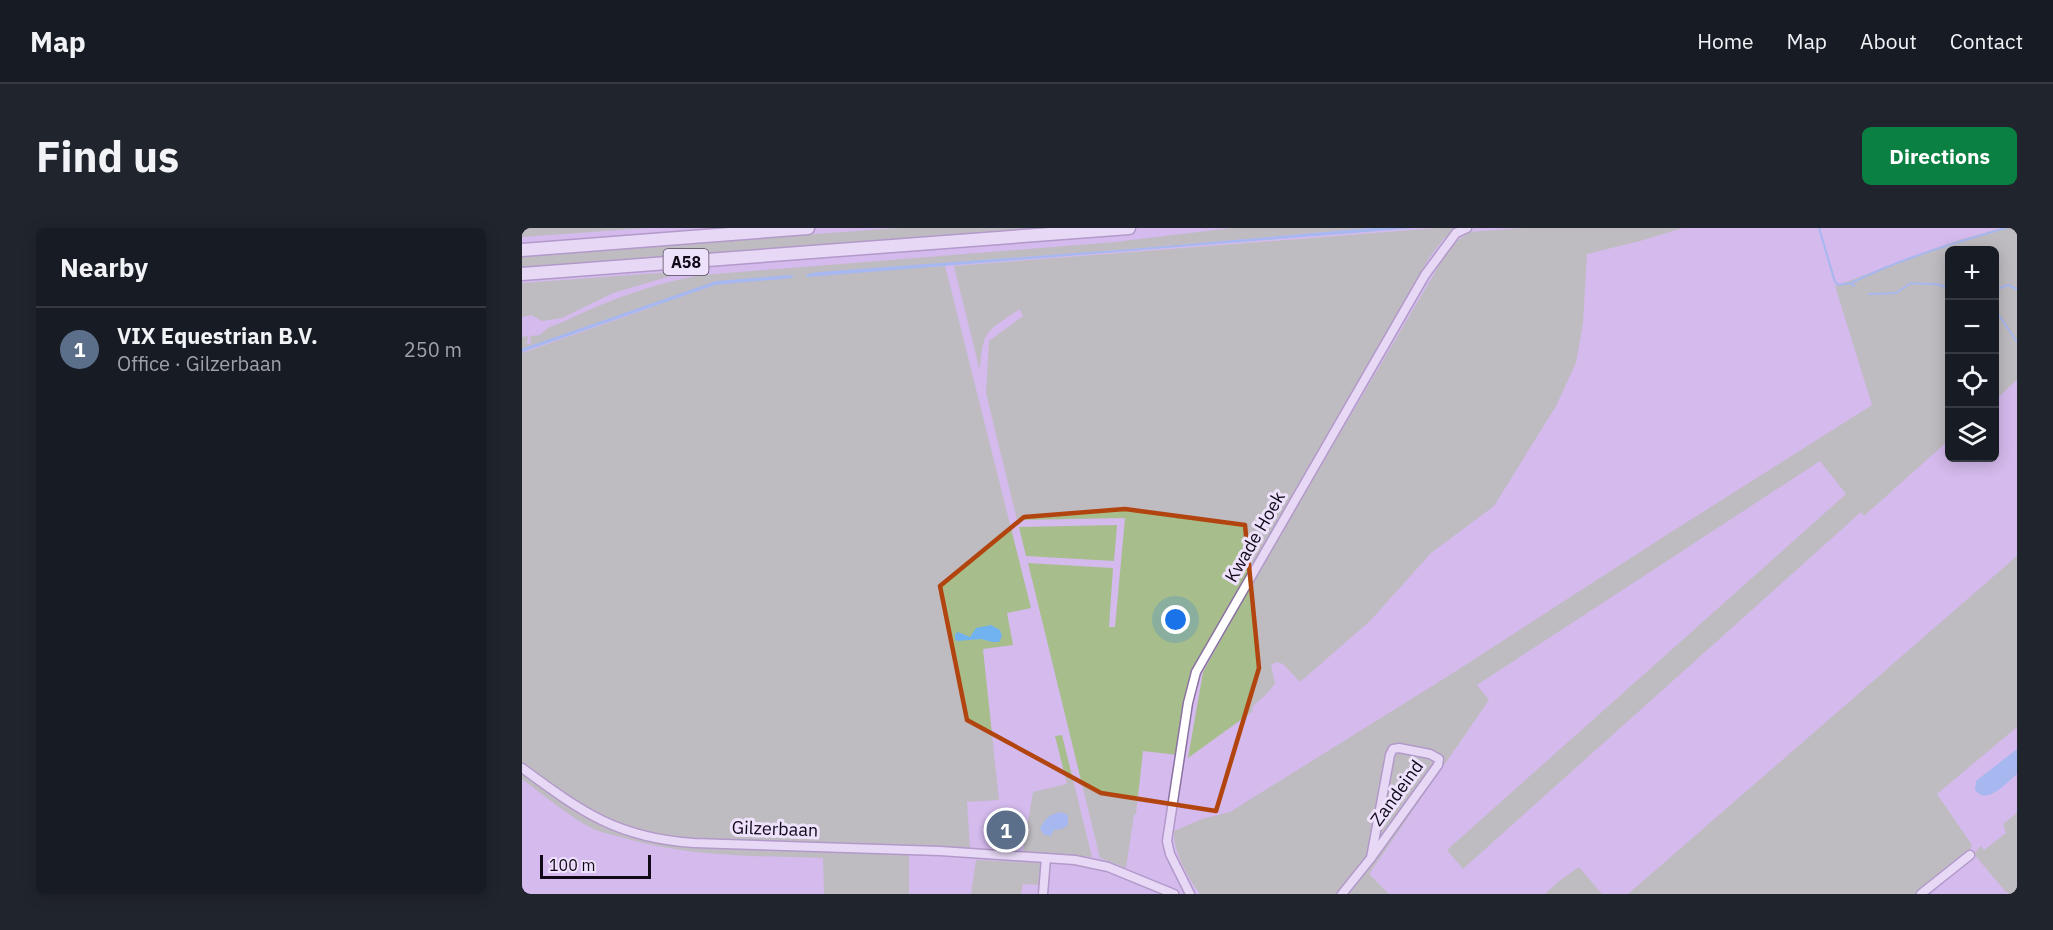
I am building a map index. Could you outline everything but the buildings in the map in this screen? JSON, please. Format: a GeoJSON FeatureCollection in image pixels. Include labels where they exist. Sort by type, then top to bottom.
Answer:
{"type":"FeatureCollection","features":[{"type":"Feature","properties":{"kind":"highway","name":"A58"},"geometry":{"type":"LineString","coordinates":[[522,250],[808,228]]}},
{"type":"Feature","properties":{"kind":"highway","name":"A58"},"geometry":{"type":"LineString","coordinates":[[522,274],[1129,228]]}},
{"type":"Feature","properties":{"kind":"street","name":"Kwade Hoek"},"geometry":{"type":"LineString","coordinates":[[1190,894],[1170,854],[1167,841],[1194,678],[1425,275],[1456,233],[1467,228]]}},
{"type":"Feature","properties":{"kind":"street","name":"Zandeind"},"geometry":{"type":"LineString","coordinates":[[1342,894],[1371,858],[1438,765],[1439,759],[1430,754],[1393,749],[1390,754],[1371,858]]}},
{"type":"Feature","properties":{"kind":"street","name":"Gilzerbaan"},"geometry":{"type":"LineString","coordinates":[[522,768],[595,818],[634,834],[659,840],[950,851],[1046,858]]}},
{"type":"Feature","properties":{"kind":"street"},"geometry":{"type":"LineString","coordinates":[[1921,894],[1970,855]]}},
{"type":"Feature","properties":{"kind":"street"},"geometry":{"type":"LineString","coordinates":[[1043,894],[1046,858],[1076,860],[1108,867],[1174,894]]}},
{"type":"Feature","properties":{"kind":"highlighted area"},"geometry":{"type":"Polygon","coordinates":[[[1125,509],[1245,525],[1259,668],[1216,811],[1101,793],[967,720],[940,586],[1024,517],[1125,509]]]}},
{"type":"Feature","properties":{"kind":"green space"},"geometry":{"type":"Polygon","coordinates":[[[522,228],[647,228],[522,237],[522,228]]]}},
{"type":"Feature","properties":{"kind":"green space"},"geometry":{"type":"Polygon","coordinates":[[[897,228],[1062,228],[522,269],[522,256],[897,228]]]}},
{"type":"Feature","properties":{"kind":"green space"},"geometry":{"type":"Polygon","coordinates":[[[1232,228],[1371,228],[811,273],[945,266],[1031,608],[1007,613],[1013,645],[983,649],[999,800],[967,802],[970,849],[695,840],[639,832],[593,814],[522,764],[522,353],[650,308],[650,305],[522,349],[522,337],[528,336],[527,344],[531,344],[530,336],[540,335],[549,327],[600,305],[650,287],[702,275],[1115,242],[1232,228]]]}},
{"type":"Feature","properties":{"kind":"green space"},"geometry":{"type":"Polygon","coordinates":[[[1459,228],[1446,239],[1445,237],[1429,258],[1196,665],[1178,755],[1143,751],[1136,814],[1126,868],[1100,858],[1028,563],[1113,568],[1109,627],[1115,627],[1125,518],[1017,520],[986,393],[989,341],[1023,316],[1020,309],[988,333],[983,347],[980,371],[954,266],[1459,228]]]}},
{"type":"Feature","properties":{"kind":"green space"},"geometry":{"type":"Polygon","coordinates":[[[1523,228],[1683,228],[1587,254],[1583,323],[1576,363],[1556,406],[1494,506],[1431,553],[1370,621],[1300,682],[1283,664],[1277,662],[1271,665],[1275,683],[1252,708],[1253,711],[1188,758],[1203,672],[1259,571],[1444,257],[1458,240],[1469,232],[1523,228]]]}},
{"type":"Feature","properties":{"kind":"green space"},"geometry":{"type":"Polygon","coordinates":[[[2002,228],[2017,228],[2017,380],[1999,396],[1999,246],[1945,246],[1945,444],[1864,516],[1861,512],[1463,869],[1447,850],[1846,494],[1820,461],[1477,685],[1489,700],[1369,874],[1389,894],[1200,894],[1186,873],[1178,855],[1174,831],[1202,819],[1230,812],[1453,673],[1872,405],[1835,286],[1956,241],[2002,228]]]}},
{"type":"Feature","properties":{"kind":"green space"},"geometry":{"type":"Polygon","coordinates":[[[673,272],[674,275],[613,293],[562,318],[542,321],[531,315],[522,317],[522,283],[673,272]]]}},
{"type":"Feature","properties":{"kind":"green space"},"geometry":{"type":"Polygon","coordinates":[[[1117,525],[1114,561],[1026,556],[1019,527],[1117,525]]]}},
{"type":"Feature","properties":{"kind":"green space"},"geometry":{"type":"Polygon","coordinates":[[[2017,556],[2017,727],[1937,794],[1972,845],[1969,853],[1917,894],[1628,894],[2017,556]]]}},
{"type":"Feature","properties":{"kind":"green space"},"geometry":{"type":"Polygon","coordinates":[[[1062,735],[1092,857],[1023,852],[1033,792],[1067,784],[1055,736],[1062,735]]]}},
{"type":"Feature","properties":{"kind":"green space"},"geometry":{"type":"Polygon","coordinates":[[[522,771],[571,807],[603,825],[661,844],[909,855],[909,894],[824,894],[823,858],[698,852],[673,849],[601,832],[557,806],[522,779],[522,771]]]}},
{"type":"Feature","properties":{"kind":"green space"},"geometry":{"type":"Polygon","coordinates":[[[2017,813],[2017,894],[2010,894],[1974,854],[1981,846],[1984,850],[2006,833],[2003,824],[2017,813]]]}},
{"type":"Feature","properties":{"kind":"green space"},"geometry":{"type":"Polygon","coordinates":[[[976,860],[1039,863],[1043,867],[1041,885],[1023,884],[1021,894],[971,894],[976,860]]]}},
{"type":"Feature","properties":{"kind":"green space"},"geometry":{"type":"Polygon","coordinates":[[[1579,867],[1602,894],[1545,894],[1559,881],[1579,867]]]}},
{"type":"Feature","properties":{"kind":"water"},"geometry":{"type":"Polygon","coordinates":[[[1371,228],[1415,228],[806,276],[818,272],[1131,249],[1371,228]]]}},
{"type":"Feature","properties":{"kind":"water"},"geometry":{"type":"Polygon","coordinates":[[[789,275],[793,278],[715,285],[522,352],[524,348],[716,281],[789,275]]]}},
{"type":"Feature","properties":{"kind":"water"},"geometry":{"type":"Polygon","coordinates":[[[991,625],[1000,630],[1002,636],[999,642],[981,639],[957,641],[955,639],[955,634],[958,632],[970,637],[976,628],[991,625]]]}},
{"type":"Feature","properties":{"kind":"water"},"geometry":{"type":"Polygon","coordinates":[[[2017,749],[2017,774],[1996,792],[1985,796],[1980,794],[1975,789],[1976,781],[2017,749]]]}},
{"type":"Feature","properties":{"kind":"water"},"geometry":{"type":"Polygon","coordinates":[[[1061,812],[1068,815],[1068,825],[1054,830],[1051,836],[1044,835],[1040,829],[1043,822],[1061,812]]]}},
{"type":"Feature","properties":{"kind":"waterway"},"geometry":{"type":"LineString","coordinates":[[1819,228],[1835,282],[1839,285],[1851,283],[1854,286]]}},
{"type":"Feature","properties":{"kind":"waterway"},"geometry":{"type":"LineString","coordinates":[[1851,283],[1908,259],[2006,228]]}},
{"type":"Feature","properties":{"kind":"waterway"},"geometry":{"type":"LineString","coordinates":[[1869,294],[1896,293],[1911,283],[1936,284],[1945,287]]}},
{"type":"Feature","properties":{"kind":"waterway"},"geometry":{"type":"LineString","coordinates":[[2000,288],[2008,285],[2017,289]]}},
{"type":"Feature","properties":{"kind":"waterway"},"geometry":{"type":"LineString","coordinates":[[1999,315],[2017,342]]}},
{"type":"Feature","properties":{"kind":"place","name":"VIX Equestrian B.V."},"geometry":{"type":"Point","coordinates":[1006,830]}}]}
